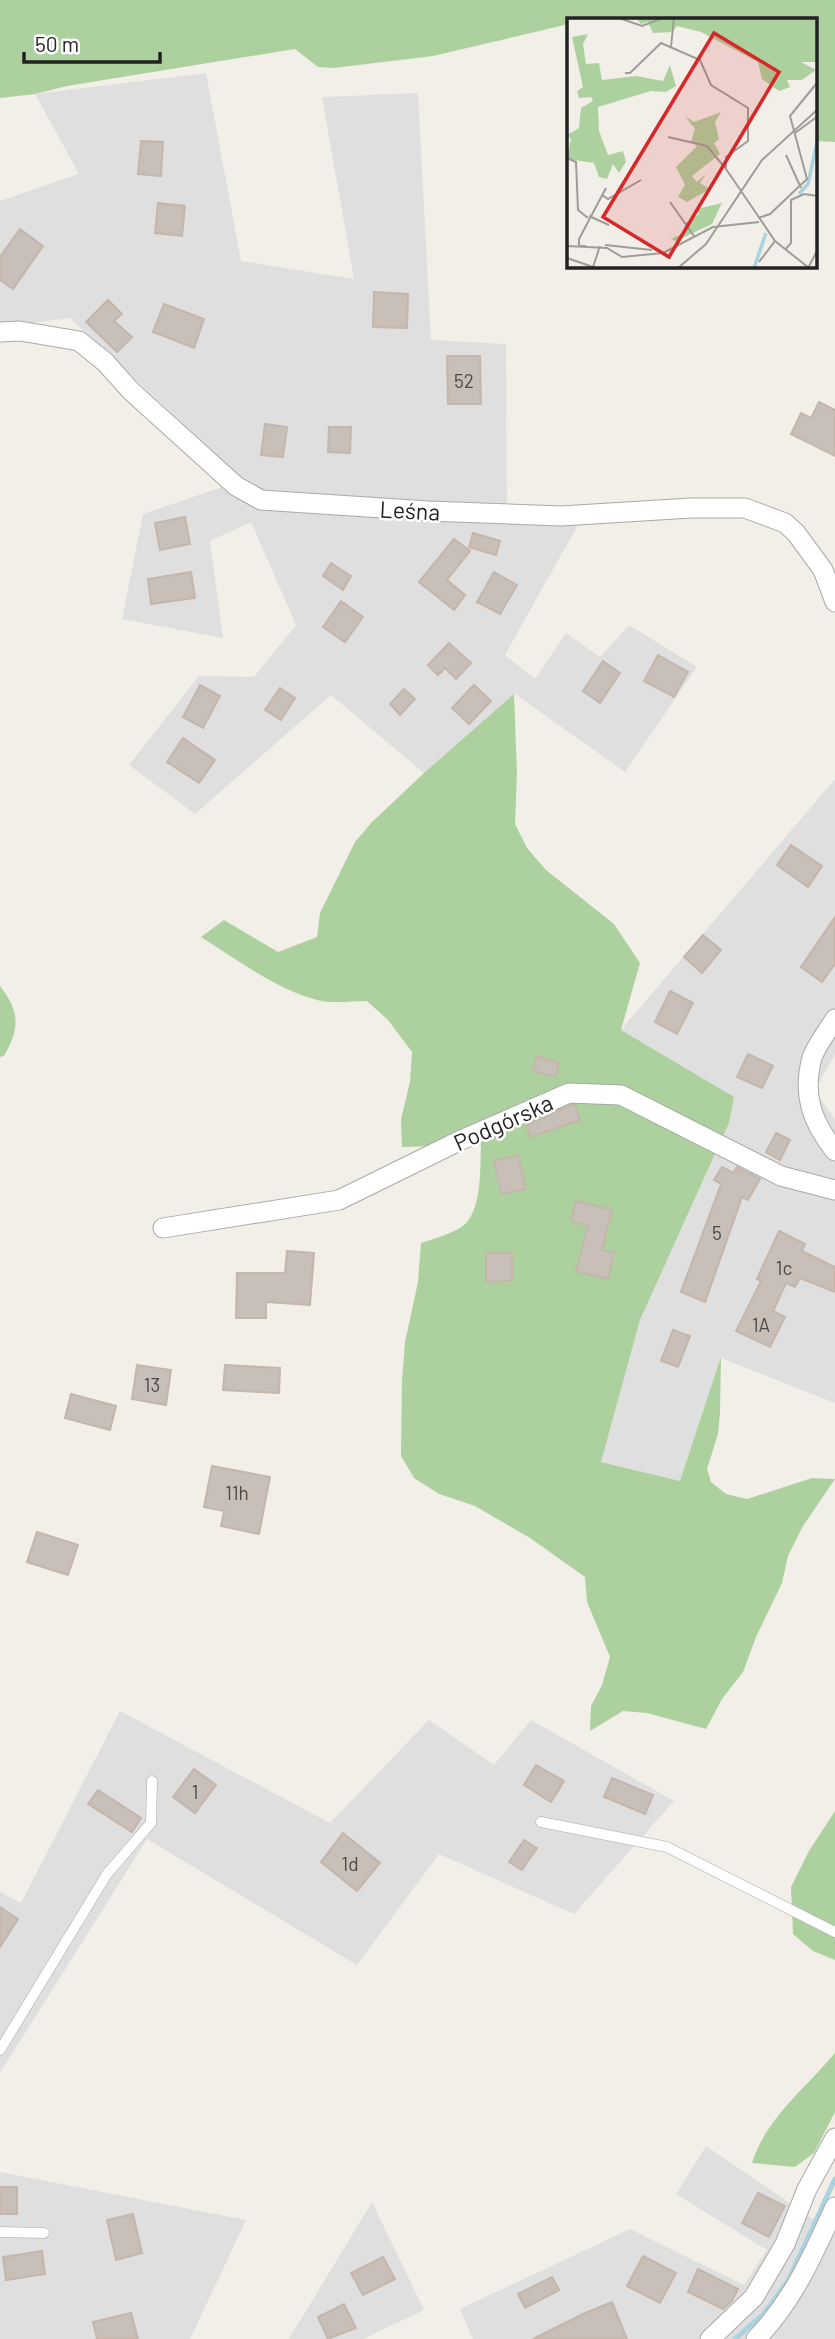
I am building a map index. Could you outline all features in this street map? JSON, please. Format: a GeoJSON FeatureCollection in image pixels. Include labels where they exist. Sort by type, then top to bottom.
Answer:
{"type":"FeatureCollection","features":[{"type":"Feature","properties":{"kind":"street","name":"Leśna"},"geometry":{"type":"LineString","coordinates":[[0,332],[20,331],[79,341],[106,362],[131,391],[236,485],[261,500],[561,516],[691,508],[745,508],[785,523],[796,533],[823,570],[835,601]]}},
{"type":"Feature","properties":{"kind":"street"},"geometry":{"type":"LineString","coordinates":[[835,1019],[813,1056],[808,1091],[813,1118],[835,1151]]}},
{"type":"Feature","properties":{"kind":"street","name":"Podgórska"},"geometry":{"type":"LineString","coordinates":[[163,1228],[339,1200],[458,1141],[569,1093],[621,1095],[780,1176],[835,1190]]}},
{"type":"Feature","properties":{"kind":"street"},"geometry":{"type":"LineString","coordinates":[[710,2339],[754,2297],[785,2244],[807,2189],[835,2138]]}},
{"type":"Feature","properties":{"kind":"street"},"geometry":{"type":"LineString","coordinates":[[756,2339],[782,2310],[801,2280],[835,2207]]}},
{"type":"Feature","properties":{"kind":"lane"},"geometry":{"type":"LineString","coordinates":[[0,2050],[107,1874],[150,1823],[152,1781]]}},
{"type":"Feature","properties":{"kind":"lane"},"geometry":{"type":"LineString","coordinates":[[541,1822],[667,1847],[835,1932]]}},
{"type":"Feature","properties":{"kind":"lane"},"geometry":{"type":"LineString","coordinates":[[0,2232],[44,2233]]}},
{"type":"Feature","properties":{"kind":"shaded area"},"geometry":{"type":"Polygon","coordinates":[[[206,73],[241,261],[354,279],[322,97],[418,93],[431,340],[506,344],[507,523],[579,523],[505,655],[535,679],[566,633],[600,657],[629,625],[697,667],[625,772],[515,694],[424,773],[331,695],[195,814],[129,765],[199,676],[254,677],[296,625],[251,522],[210,541],[223,638],[122,619],[143,514],[243,480],[70,318],[0,327],[0,201],[79,174],[35,94],[206,73]]]}},
{"type":"Feature","properties":{"kind":"shaded area"},"geometry":{"type":"Polygon","coordinates":[[[835,779],[835,1054],[815,1090],[835,1120],[835,1403],[721,1358],[680,1481],[601,1462],[640,1320],[729,1123],[621,1030],[835,779]]]}},
{"type":"Feature","properties":{"kind":"shaded area"},"geometry":{"type":"Polygon","coordinates":[[[120,1711],[330,1823],[429,1720],[494,1765],[531,1720],[674,1801],[574,1914],[439,1854],[357,1965],[147,1839],[0,2073],[0,1892],[21,1903],[120,1711]]]}},
{"type":"Feature","properties":{"kind":"shaded area"},"geometry":{"type":"Polygon","coordinates":[[[706,2146],[835,2234],[835,2339],[473,2339],[460,2309],[630,2229],[744,2285],[767,2250],[676,2194],[706,2146]]]}},
{"type":"Feature","properties":{"kind":"shaded area"},"geometry":{"type":"Polygon","coordinates":[[[0,2172],[246,2220],[190,2339],[0,2339],[0,2172]]]}},
{"type":"Feature","properties":{"kind":"shaded area"},"geometry":{"type":"Polygon","coordinates":[[[372,2202],[424,2310],[363,2339],[289,2339],[372,2202]]]}},
{"type":"Feature","properties":{"kind":"green space"},"geometry":{"type":"Polygon","coordinates":[[[0,0],[835,0],[835,142],[818,141],[818,18],[567,18],[567,24],[433,56],[334,68],[318,67],[295,49],[0,98],[0,0]]]}},
{"type":"Feature","properties":{"kind":"green space"},"geometry":{"type":"Polygon","coordinates":[[[514,694],[517,773],[515,824],[527,848],[546,870],[614,924],[640,963],[621,1030],[734,1097],[729,1123],[640,1320],[601,1462],[680,1481],[721,1357],[718,1434],[707,1469],[711,1482],[726,1494],[747,1499],[812,1478],[835,1479],[803,1526],[788,1556],[782,1583],[756,1637],[743,1672],[722,1699],[706,1729],[647,1713],[623,1711],[590,1731],[591,1706],[602,1685],[610,1657],[587,1602],[585,1577],[530,1538],[475,1506],[439,1494],[414,1478],[401,1456],[405,1342],[418,1282],[421,1243],[458,1229],[472,1214],[479,1185],[481,1145],[402,1147],[401,1119],[410,1082],[412,1052],[388,1020],[367,1001],[323,1001],[286,989],[201,937],[224,920],[278,952],[317,937],[320,913],[355,842],[372,822],[424,773],[514,694]]]}},
{"type":"Feature","properties":{"kind":"green space"},"geometry":{"type":"Polygon","coordinates":[[[0,986],[7,995],[16,1020],[13,1037],[4,1056],[0,1057],[0,986]]]}},
{"type":"Feature","properties":{"kind":"green space"},"geometry":{"type":"Polygon","coordinates":[[[835,1811],[835,1960],[813,1951],[793,1934],[791,1887],[809,1851],[835,1811]]]}},
{"type":"Feature","properties":{"kind":"green space"},"geometry":{"type":"Polygon","coordinates":[[[835,2053],[835,2112],[814,2153],[795,2167],[752,2163],[758,2147],[777,2118],[835,2053]]]}},
{"type":"Feature","properties":{"kind":"building"},"geometry":{"type":"Polygon","coordinates":[[[141,141],[163,142],[161,176],[138,174],[141,141]]]}},
{"type":"Feature","properties":{"kind":"building"},"geometry":{"type":"Polygon","coordinates":[[[158,203],[185,206],[182,236],[155,233],[158,203]]]}},
{"type":"Feature","properties":{"kind":"building"},"geometry":{"type":"Polygon","coordinates":[[[20,229],[43,246],[13,289],[0,280],[0,257],[20,229]]]}},
{"type":"Feature","properties":{"kind":"building"},"geometry":{"type":"Polygon","coordinates":[[[374,292],[408,294],[407,328],[373,327],[374,292]]]}},
{"type":"Feature","properties":{"kind":"building"},"geometry":{"type":"Polygon","coordinates":[[[108,300],[122,314],[114,321],[132,337],[117,352],[86,322],[108,300]]]}},
{"type":"Feature","properties":{"kind":"building"},"geometry":{"type":"Polygon","coordinates":[[[164,304],[204,319],[194,348],[153,332],[164,304]]]}},
{"type":"Feature","properties":{"kind":"building"},"geometry":{"type":"Polygon","coordinates":[[[447,356],[480,356],[481,404],[448,404],[447,356]]]}},
{"type":"Feature","properties":{"kind":"building"},"geometry":{"type":"Polygon","coordinates":[[[819,402],[835,410],[835,456],[791,434],[801,413],[811,418],[819,402]]]}},
{"type":"Feature","properties":{"kind":"building"},"geometry":{"type":"Polygon","coordinates":[[[265,424],[287,427],[283,457],[261,455],[265,424]]]}},
{"type":"Feature","properties":{"kind":"building"},"geometry":{"type":"Polygon","coordinates":[[[329,427],[351,427],[350,453],[328,452],[329,427]]]}},
{"type":"Feature","properties":{"kind":"building"},"geometry":{"type":"Polygon","coordinates":[[[185,517],[190,544],[160,550],[155,523],[185,517]]]}},
{"type":"Feature","properties":{"kind":"building"},"geometry":{"type":"Polygon","coordinates":[[[473,533],[500,541],[496,555],[469,547],[473,533]]]}},
{"type":"Feature","properties":{"kind":"building"},"geometry":{"type":"Polygon","coordinates":[[[454,539],[470,551],[447,580],[465,595],[454,610],[419,582],[454,539]]]}},
{"type":"Feature","properties":{"kind":"building"},"geometry":{"type":"Polygon","coordinates":[[[331,563],[351,576],[343,590],[323,576],[331,563]]]}},
{"type":"Feature","properties":{"kind":"building"},"geometry":{"type":"Polygon","coordinates":[[[191,572],[195,598],[151,604],[148,579],[191,572]]]}},
{"type":"Feature","properties":{"kind":"building"},"geometry":{"type":"Polygon","coordinates":[[[494,572],[517,585],[500,614],[477,602],[494,572]]]}},
{"type":"Feature","properties":{"kind":"building"},"geometry":{"type":"Polygon","coordinates":[[[341,601],[363,617],[345,642],[323,627],[341,601]]]}},
{"type":"Feature","properties":{"kind":"building"},"geometry":{"type":"Polygon","coordinates":[[[449,643],[471,663],[456,679],[445,668],[438,675],[428,665],[449,643]]]}},
{"type":"Feature","properties":{"kind":"building"},"geometry":{"type":"Polygon","coordinates":[[[658,655],[688,672],[674,697],[644,681],[658,655]]]}},
{"type":"Feature","properties":{"kind":"building"},"geometry":{"type":"Polygon","coordinates":[[[603,661],[620,673],[600,703],[583,691],[603,661]]]}},
{"type":"Feature","properties":{"kind":"building"},"geometry":{"type":"Polygon","coordinates":[[[200,685],[220,696],[203,728],[183,717],[200,685]]]}},
{"type":"Feature","properties":{"kind":"building"},"geometry":{"type":"Polygon","coordinates":[[[474,685],[491,701],[469,724],[452,708],[474,685]]]}},
{"type":"Feature","properties":{"kind":"building"},"geometry":{"type":"Polygon","coordinates":[[[280,688],[295,698],[281,720],[265,710],[280,688]]]}},
{"type":"Feature","properties":{"kind":"building"},"geometry":{"type":"Polygon","coordinates":[[[404,689],[415,699],[400,715],[390,704],[404,689]]]}},
{"type":"Feature","properties":{"kind":"building"},"geometry":{"type":"Polygon","coordinates":[[[183,738],[215,760],[199,783],[167,762],[183,738]]]}},
{"type":"Feature","properties":{"kind":"building"},"geometry":{"type":"Polygon","coordinates":[[[791,845],[822,866],[808,887],[777,865],[791,845]]]}},
{"type":"Feature","properties":{"kind":"building"},"geometry":{"type":"Polygon","coordinates":[[[835,917],[835,964],[822,982],[801,967],[835,917]]]}},
{"type":"Feature","properties":{"kind":"building"},"geometry":{"type":"Polygon","coordinates":[[[703,935],[721,950],[702,973],[684,957],[703,935]]]}},
{"type":"Feature","properties":{"kind":"building"},"geometry":{"type":"Polygon","coordinates":[[[670,991],[693,1003],[677,1034],[655,1022],[670,991]]]}},
{"type":"Feature","properties":{"kind":"building"},"geometry":{"type":"Polygon","coordinates":[[[748,1054],[773,1066],[762,1088],[737,1077],[748,1054]]]}},
{"type":"Feature","properties":{"kind":"building"},"geometry":{"type":"Polygon","coordinates":[[[537,1056],[559,1063],[555,1077],[533,1071],[537,1056]]]}},
{"type":"Feature","properties":{"kind":"building"},"geometry":{"type":"Polygon","coordinates":[[[575,1105],[580,1120],[530,1137],[527,1125],[575,1105]]]}},
{"type":"Feature","properties":{"kind":"building"},"geometry":{"type":"Polygon","coordinates":[[[776,1133],[790,1140],[780,1160],[766,1152],[776,1133]]]}},
{"type":"Feature","properties":{"kind":"building"},"geometry":{"type":"Polygon","coordinates":[[[518,1155],[526,1189],[501,1194],[494,1161],[518,1155]]]}},
{"type":"Feature","properties":{"kind":"building"},"geometry":{"type":"Polygon","coordinates":[[[722,1167],[733,1173],[737,1167],[760,1179],[748,1200],[742,1197],[705,1302],[681,1292],[721,1184],[714,1180],[722,1167]]]}},
{"type":"Feature","properties":{"kind":"building"},"geometry":{"type":"Polygon","coordinates":[[[576,1201],[612,1210],[602,1250],[614,1253],[608,1279],[576,1271],[588,1226],[571,1221],[576,1201]]]}},
{"type":"Feature","properties":{"kind":"building"},"geometry":{"type":"Polygon","coordinates":[[[779,1231],[805,1244],[802,1251],[835,1267],[835,1292],[800,1278],[795,1287],[786,1283],[773,1311],[785,1317],[770,1347],[736,1331],[761,1281],[757,1279],[779,1231]]]}},
{"type":"Feature","properties":{"kind":"building"},"geometry":{"type":"Polygon","coordinates":[[[287,1251],[314,1253],[310,1305],[266,1302],[266,1318],[236,1318],[237,1273],[285,1273],[287,1251]]]}},
{"type":"Feature","properties":{"kind":"building"},"geometry":{"type":"Polygon","coordinates":[[[486,1253],[512,1253],[512,1281],[486,1282],[486,1253]]]}},
{"type":"Feature","properties":{"kind":"building"},"geometry":{"type":"Polygon","coordinates":[[[673,1330],[690,1336],[678,1367],[661,1361],[673,1330]]]}},
{"type":"Feature","properties":{"kind":"building"},"geometry":{"type":"Polygon","coordinates":[[[137,1365],[171,1370],[166,1405],[132,1399],[137,1365]]]}},
{"type":"Feature","properties":{"kind":"building"},"geometry":{"type":"Polygon","coordinates":[[[225,1365],[280,1368],[279,1393],[223,1390],[225,1365]]]}},
{"type":"Feature","properties":{"kind":"building"},"geometry":{"type":"Polygon","coordinates":[[[71,1394],[116,1406],[110,1430],[65,1418],[71,1394]]]}},
{"type":"Feature","properties":{"kind":"building"},"geometry":{"type":"Polygon","coordinates":[[[212,1466],[270,1477],[259,1534],[221,1526],[224,1511],[204,1507],[212,1466]]]}},
{"type":"Feature","properties":{"kind":"building"},"geometry":{"type":"Polygon","coordinates":[[[37,1532],[78,1545],[68,1575],[27,1562],[37,1532]]]}},
{"type":"Feature","properties":{"kind":"building"},"geometry":{"type":"Polygon","coordinates":[[[536,1765],[564,1781],[551,1802],[524,1785],[536,1765]]]}},
{"type":"Feature","properties":{"kind":"building"},"geometry":{"type":"Polygon","coordinates":[[[194,1769],[216,1785],[195,1813],[173,1797],[194,1769]]]}},
{"type":"Feature","properties":{"kind":"building"},"geometry":{"type":"Polygon","coordinates":[[[612,1778],[653,1795],[645,1814],[604,1797],[612,1778]]]}},
{"type":"Feature","properties":{"kind":"building"},"geometry":{"type":"Polygon","coordinates":[[[98,1790],[141,1818],[132,1832],[88,1804],[98,1790]]]}},
{"type":"Feature","properties":{"kind":"building"},"geometry":{"type":"Polygon","coordinates":[[[343,1833],[380,1863],[357,1891],[321,1862],[343,1833]]]}},
{"type":"Feature","properties":{"kind":"building"},"geometry":{"type":"Polygon","coordinates":[[[524,1840],[537,1848],[522,1870],[509,1862],[524,1840]]]}},
{"type":"Feature","properties":{"kind":"building"},"geometry":{"type":"Polygon","coordinates":[[[0,1907],[18,1919],[0,1947],[0,1907]]]}},
{"type":"Feature","properties":{"kind":"building"},"geometry":{"type":"Polygon","coordinates":[[[0,2187],[17,2187],[17,2214],[0,2214],[0,2187]]]}},
{"type":"Feature","properties":{"kind":"building"},"geometry":{"type":"Polygon","coordinates":[[[758,2193],[785,2206],[769,2237],[742,2223],[758,2193]]]}},
{"type":"Feature","properties":{"kind":"building"},"geometry":{"type":"Polygon","coordinates":[[[133,2214],[142,2253],[116,2260],[107,2220],[133,2214]]]}},
{"type":"Feature","properties":{"kind":"building"},"geometry":{"type":"Polygon","coordinates":[[[42,2251],[45,2274],[6,2280],[3,2257],[42,2251]]]}},
{"type":"Feature","properties":{"kind":"building"},"geometry":{"type":"Polygon","coordinates":[[[643,2256],[676,2273],[660,2303],[627,2286],[643,2256]]]}},
{"type":"Feature","properties":{"kind":"building"},"geometry":{"type":"Polygon","coordinates":[[[383,2257],[395,2279],[363,2295],[351,2273],[383,2257]]]}},
{"type":"Feature","properties":{"kind":"building"},"geometry":{"type":"Polygon","coordinates":[[[698,2269],[738,2289],[732,2301],[723,2309],[688,2292],[698,2269]]]}},
{"type":"Feature","properties":{"kind":"building"},"geometry":{"type":"Polygon","coordinates":[[[552,2277],[559,2290],[525,2308],[518,2294],[552,2277]]]}},
{"type":"Feature","properties":{"kind":"building"},"geometry":{"type":"Polygon","coordinates":[[[612,2302],[627,2339],[533,2339],[585,2313],[612,2302]]]}},
{"type":"Feature","properties":{"kind":"building"},"geometry":{"type":"Polygon","coordinates":[[[344,2304],[356,2328],[328,2339],[318,2317],[344,2304]]]}},
{"type":"Feature","properties":{"kind":"building"},"geometry":{"type":"Polygon","coordinates":[[[131,2313],[138,2339],[97,2339],[93,2322],[131,2313]]]}},
{"type":"Feature","properties":{"kind":"waterway"},"geometry":{"type":"LineString","coordinates":[[735,2339],[763,2315],[788,2281],[835,2179]]}}]}
